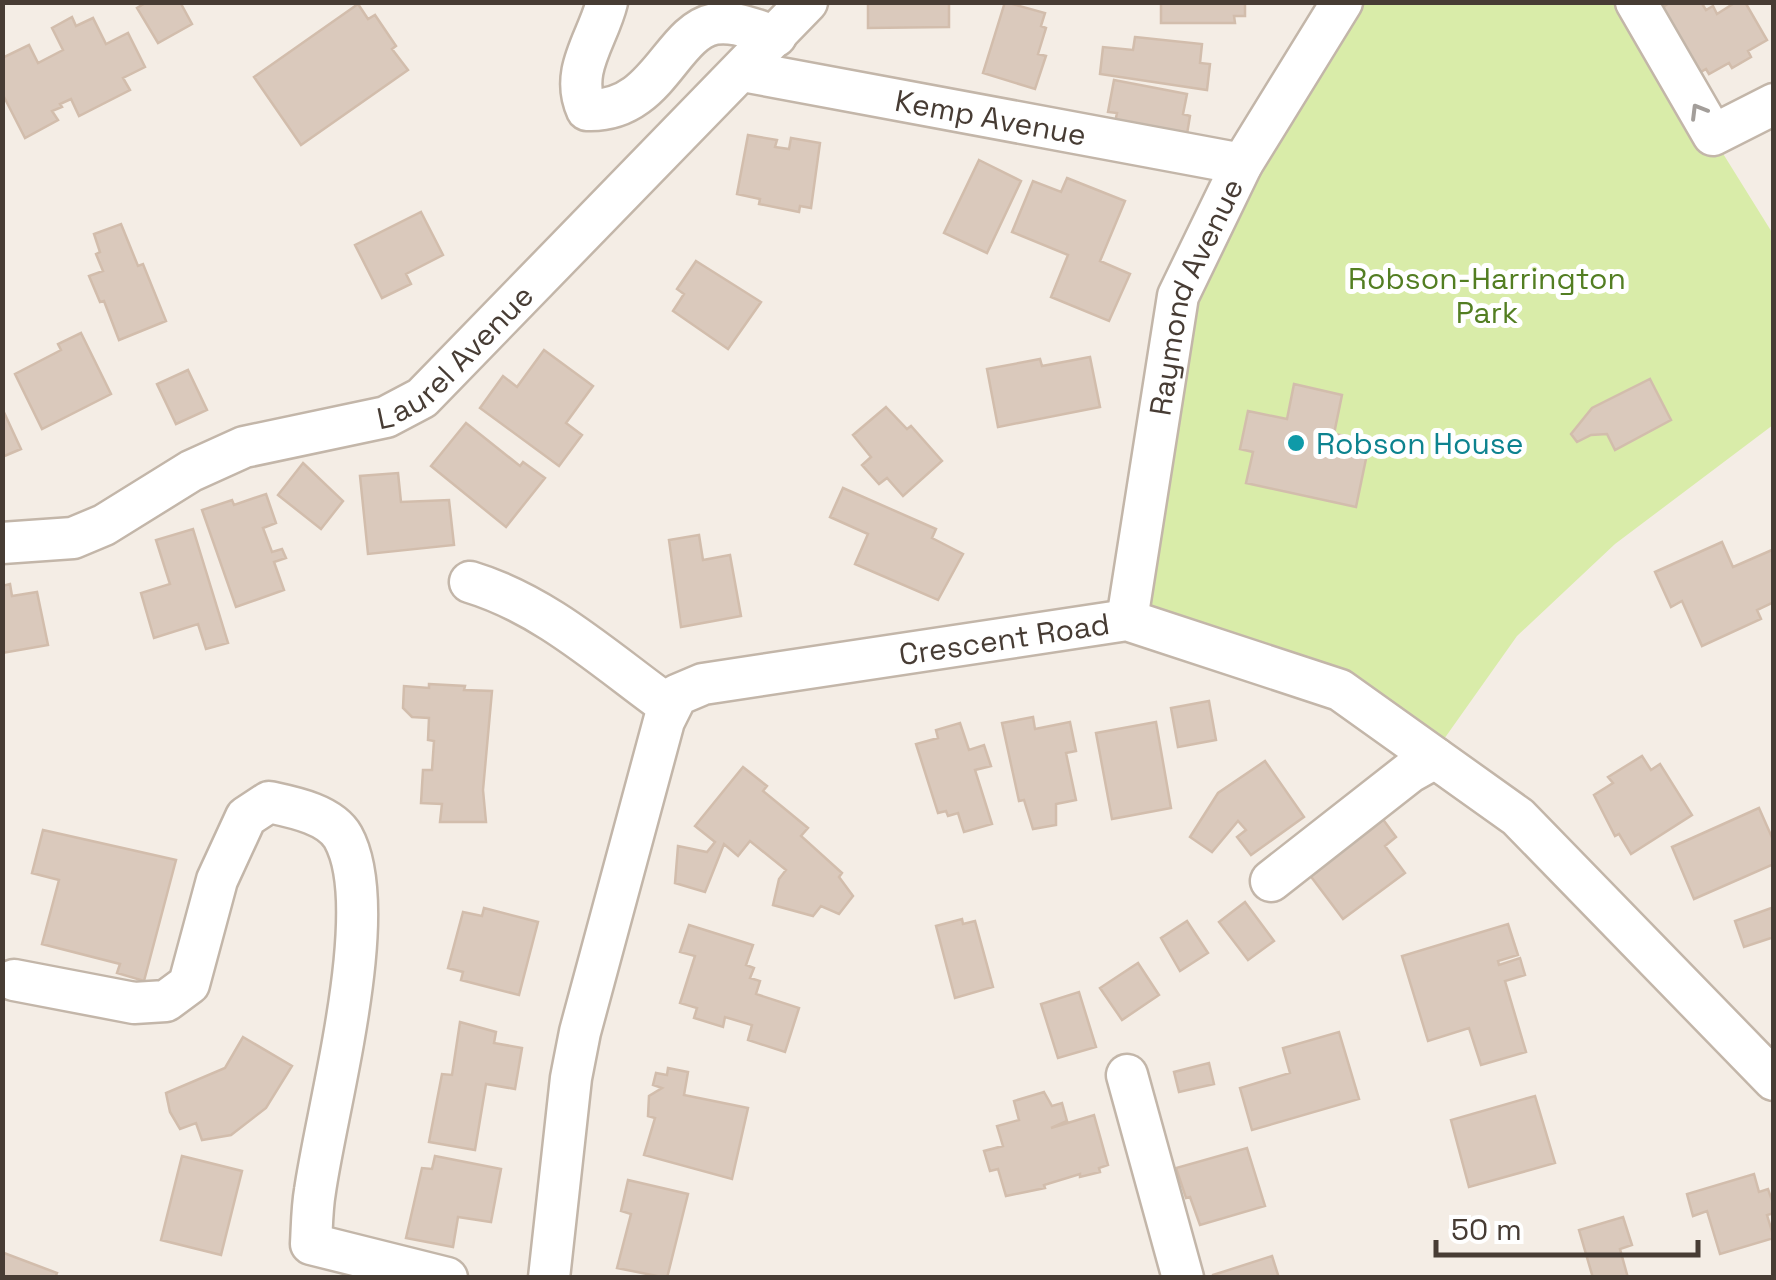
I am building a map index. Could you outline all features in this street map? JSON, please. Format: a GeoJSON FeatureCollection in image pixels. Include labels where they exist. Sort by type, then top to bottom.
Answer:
{"type":"FeatureCollection","features":[{"type":"Feature","properties":{"kind":"street"},"geometry":{"type":"LineString","coordinates":[[607,2],[580,74],[587,110],[604,110],[629,101],[654,80],[691,37],[712,24],[739,25],[776,36]]}},
{"type":"Feature","properties":{"kind":"street","name":"Laurel Avenue"},"geometry":{"type":"LineString","coordinates":[[2,543],[74,538],[104,525],[191,471],[244,447],[386,417],[422,398],[807,2]]}},
{"type":"Feature","properties":{"kind":"street","name":"Raymond Avenue"},"geometry":{"type":"LineString","coordinates":[[1127,620],[1178,296],[1242,164],[1342,2]]}},
{"type":"Feature","properties":{"kind":"street"},"geometry":{"type":"LineString","coordinates":[[1636,2],[1712,136],[1774,104]]}},
{"type":"Feature","properties":{"kind":"street","name":"Kemp Avenue"},"geometry":{"type":"LineString","coordinates":[[743,72],[1242,164]]}},
{"type":"Feature","properties":{"kind":"street"},"geometry":{"type":"LineString","coordinates":[[470,582],[520,600],[555,621],[670,706],[580,1032],[571,1078],[549,1278]]}},
{"type":"Feature","properties":{"kind":"street","name":"Crescent Road"},"geometry":{"type":"LineString","coordinates":[[670,706],[677,695],[703,684],[1127,620],[1340,690],[1518,817],[1774,1080]]}},
{"type":"Feature","properties":{"kind":"street"},"geometry":{"type":"LineString","coordinates":[[1271,881],[1410,772],[1435,758]]}},
{"type":"Feature","properties":{"kind":"street"},"geometry":{"type":"LineString","coordinates":[[14,980],[134,1003],[166,1001],[190,984],[217,880],[246,817],[269,802],[307,811],[341,832],[355,868],[357,930],[348,1012],[314,1194],[311,1244],[446,1278]]}},
{"type":"Feature","properties":{"kind":"street"},"geometry":{"type":"LineString","coordinates":[[1127,1075],[1182,1278]]}},
{"type":"Feature","properties":{"kind":"green space","name":"Robson-Harrington Park"},"geometry":{"type":"Polygon","coordinates":[[[1342,3],[1636,3],[1694,107],[1773,234],[1773,425],[1615,544],[1517,636],[1432,756],[1340,690],[1127,620],[1178,296],[1342,3]]]}},
{"type":"Feature","properties":{"kind":"building"},"geometry":{"type":"Polygon","coordinates":[[[147,2],[180,2],[192,24],[158,43],[137,8],[147,2]]]}},
{"type":"Feature","properties":{"kind":"building"},"geometry":{"type":"Polygon","coordinates":[[[868,2],[949,2],[949,27],[868,28],[868,2]]]}},
{"type":"Feature","properties":{"kind":"building"},"geometry":{"type":"Polygon","coordinates":[[[1005,2],[1045,13],[1041,26],[1046,28],[1038,54],[1046,56],[1035,89],[983,73],[1005,2]]]}},
{"type":"Feature","properties":{"kind":"building"},"geometry":{"type":"Polygon","coordinates":[[[1161,2],[1245,2],[1245,16],[1234,16],[1235,23],[1161,23],[1161,2]]]}},
{"type":"Feature","properties":{"kind":"building"},"geometry":{"type":"Polygon","coordinates":[[[1670,2],[1701,2],[1706,10],[1713,6],[1717,14],[1736,2],[1745,2],[1767,40],[1748,51],[1751,57],[1732,68],[1729,63],[1709,74],[1706,69],[1694,76],[1657,12],[1670,2]]]}},
{"type":"Feature","properties":{"kind":"building"},"geometry":{"type":"Polygon","coordinates":[[[358,4],[368,19],[375,15],[408,70],[301,145],[254,77],[358,4]]]}},
{"type":"Feature","properties":{"kind":"building"},"geometry":{"type":"Polygon","coordinates":[[[72,17],[76,26],[93,18],[106,44],[128,33],[145,67],[123,78],[130,90],[79,116],[71,99],[60,104],[62,107],[52,111],[58,120],[25,138],[2,93],[2,58],[29,45],[38,63],[63,50],[52,28],[72,17]]]}},
{"type":"Feature","properties":{"kind":"building"},"geometry":{"type":"Polygon","coordinates":[[[1135,37],[1202,44],[1200,63],[1210,64],[1207,90],[1100,74],[1103,47],[1133,50],[1135,37]]]}},
{"type":"Feature","properties":{"kind":"building"},"geometry":{"type":"Polygon","coordinates":[[[1114,80],[1187,94],[1183,114],[1190,116],[1185,146],[1113,132],[1117,113],[1108,112],[1114,80]]]}},
{"type":"Feature","properties":{"kind":"building"},"geometry":{"type":"Polygon","coordinates":[[[748,135],[777,140],[775,147],[789,149],[791,138],[820,143],[811,208],[800,206],[799,212],[759,204],[760,199],[737,194],[748,135]]]}},
{"type":"Feature","properties":{"kind":"building"},"geometry":{"type":"Polygon","coordinates":[[[979,160],[1021,181],[987,253],[944,233],[979,160]]]}},
{"type":"Feature","properties":{"kind":"building"},"geometry":{"type":"Polygon","coordinates":[[[1067,178],[1125,201],[1100,261],[1130,274],[1109,321],[1051,297],[1068,255],[1012,232],[1033,181],[1061,192],[1067,178]]]}},
{"type":"Feature","properties":{"kind":"building"},"geometry":{"type":"Polygon","coordinates":[[[421,212],[443,255],[406,274],[411,284],[382,298],[355,245],[421,212]]]}},
{"type":"Feature","properties":{"kind":"building"},"geometry":{"type":"Polygon","coordinates":[[[121,224],[138,266],[143,264],[166,321],[119,340],[89,276],[103,271],[94,234],[121,224]]]}},
{"type":"Feature","properties":{"kind":"building"},"geometry":{"type":"Polygon","coordinates":[[[696,261],[761,302],[728,349],[673,311],[684,294],[677,289],[696,261]]]}},
{"type":"Feature","properties":{"kind":"building"},"geometry":{"type":"Polygon","coordinates":[[[81,333],[111,394],[42,429],[15,374],[61,350],[58,344],[81,333]]]}},
{"type":"Feature","properties":{"kind":"building"},"geometry":{"type":"Polygon","coordinates":[[[544,350],[593,386],[566,423],[582,435],[559,466],[480,408],[503,376],[517,387],[544,350]]]}},
{"type":"Feature","properties":{"kind":"building"},"geometry":{"type":"Polygon","coordinates":[[[1090,357],[1100,407],[998,427],[987,369],[1040,359],[1042,366],[1090,357]]]}},
{"type":"Feature","properties":{"kind":"building"},"geometry":{"type":"Polygon","coordinates":[[[188,370],[207,410],[176,424],[157,384],[188,370]]]}},
{"type":"Feature","properties":{"kind":"building"},"geometry":{"type":"Polygon","coordinates":[[[1650,379],[1671,420],[1615,450],[1607,434],[1591,435],[1577,442],[1571,434],[1592,408],[1650,379]]]}},
{"type":"Feature","properties":{"kind":"building","name":"Robson House"},"geometry":{"type":"Polygon","coordinates":[[[1294,384],[1342,395],[1334,434],[1351,437],[1348,450],[1367,454],[1356,507],[1246,483],[1253,452],[1240,449],[1248,411],[1287,419],[1294,384]]]}},
{"type":"Feature","properties":{"kind":"building"},"geometry":{"type":"Polygon","coordinates":[[[886,407],[907,429],[911,426],[942,461],[903,496],[887,478],[879,484],[862,465],[871,457],[853,435],[886,407]]]}},
{"type":"Feature","properties":{"kind":"building"},"geometry":{"type":"Polygon","coordinates":[[[2,408],[21,449],[2,457],[2,408]]]}},
{"type":"Feature","properties":{"kind":"building"},"geometry":{"type":"Polygon","coordinates":[[[466,423],[520,466],[523,462],[545,478],[506,527],[431,466],[466,423]]]}},
{"type":"Feature","properties":{"kind":"building"},"geometry":{"type":"Polygon","coordinates":[[[303,463],[343,501],[321,529],[278,495],[303,463]]]}},
{"type":"Feature","properties":{"kind":"building"},"geometry":{"type":"Polygon","coordinates":[[[398,473],[401,502],[449,500],[454,545],[368,554],[360,476],[398,473]]]}},
{"type":"Feature","properties":{"kind":"building"},"geometry":{"type":"Polygon","coordinates":[[[843,488],[936,529],[932,538],[963,554],[938,600],[855,564],[868,534],[830,517],[843,488]]]}},
{"type":"Feature","properties":{"kind":"building"},"geometry":{"type":"Polygon","coordinates":[[[266,494],[276,523],[263,528],[272,552],[282,549],[286,558],[274,562],[284,590],[236,607],[202,510],[266,494]]]}},
{"type":"Feature","properties":{"kind":"building"},"geometry":{"type":"Polygon","coordinates":[[[193,529],[228,643],[206,649],[198,624],[154,638],[141,593],[170,584],[156,540],[193,529]]]}},
{"type":"Feature","properties":{"kind":"building"},"geometry":{"type":"Polygon","coordinates":[[[699,535],[703,560],[730,555],[741,616],[681,627],[669,540],[699,535]]]}},
{"type":"Feature","properties":{"kind":"building"},"geometry":{"type":"Polygon","coordinates":[[[1722,542],[1733,567],[1772,550],[1774,602],[1757,610],[1761,619],[1702,646],[1682,601],[1671,607],[1655,572],[1722,542]]]}},
{"type":"Feature","properties":{"kind":"building"},"geometry":{"type":"Polygon","coordinates":[[[10,584],[12,596],[37,592],[48,645],[2,653],[2,586],[10,584]]]}},
{"type":"Feature","properties":{"kind":"building"},"geometry":{"type":"Polygon","coordinates":[[[429,684],[492,691],[483,790],[486,822],[440,822],[442,804],[421,803],[423,770],[432,770],[434,741],[428,740],[429,718],[412,717],[403,708],[404,686],[429,688],[429,684]]]}},
{"type":"Feature","properties":{"kind":"building"},"geometry":{"type":"Polygon","coordinates":[[[1209,701],[1216,740],[1178,747],[1171,708],[1209,701]]]}},
{"type":"Feature","properties":{"kind":"building"},"geometry":{"type":"Polygon","coordinates":[[[1033,717],[1035,729],[1070,722],[1076,751],[1066,753],[1076,800],[1056,804],[1056,825],[1033,829],[1024,800],[1019,801],[1002,723],[1033,717]]]}},
{"type":"Feature","properties":{"kind":"building"},"geometry":{"type":"Polygon","coordinates":[[[1156,722],[1171,808],[1112,819],[1096,733],[1156,722]]]}},
{"type":"Feature","properties":{"kind":"building"},"geometry":{"type":"Polygon","coordinates":[[[960,723],[969,750],[984,745],[991,766],[975,770],[992,824],[964,832],[958,813],[938,813],[916,744],[938,738],[936,730],[960,723]]]}},
{"type":"Feature","properties":{"kind":"building"},"geometry":{"type":"Polygon","coordinates":[[[1642,756],[1651,770],[1660,764],[1692,815],[1631,854],[1619,834],[1615,836],[1594,795],[1613,783],[1608,777],[1642,756]]]}},
{"type":"Feature","properties":{"kind":"building"},"geometry":{"type":"Polygon","coordinates":[[[1265,761],[1304,817],[1251,855],[1237,837],[1246,830],[1238,821],[1212,852],[1190,837],[1218,793],[1265,761]]]}},
{"type":"Feature","properties":{"kind":"building"},"geometry":{"type":"Polygon","coordinates":[[[743,767],[767,786],[763,791],[808,828],[801,836],[842,873],[839,877],[853,896],[839,914],[821,906],[813,916],[773,905],[779,879],[786,870],[750,841],[738,856],[724,844],[705,892],[675,883],[678,846],[707,852],[715,842],[695,826],[743,767]]]}},
{"type":"Feature","properties":{"kind":"building"},"geometry":{"type":"Polygon","coordinates":[[[1759,808],[1774,842],[1774,864],[1694,899],[1672,847],[1759,808]]]}},
{"type":"Feature","properties":{"kind":"building"},"geometry":{"type":"Polygon","coordinates":[[[1379,814],[1396,837],[1385,846],[1405,873],[1343,919],[1303,866],[1379,814]]]}},
{"type":"Feature","properties":{"kind":"building"},"geometry":{"type":"Polygon","coordinates":[[[43,830],[176,860],[144,981],[117,973],[120,964],[42,944],[59,880],[32,873],[43,830]]]}},
{"type":"Feature","properties":{"kind":"building"},"geometry":{"type":"Polygon","coordinates":[[[1245,902],[1274,941],[1248,960],[1219,922],[1245,902]]]}},
{"type":"Feature","properties":{"kind":"building"},"geometry":{"type":"Polygon","coordinates":[[[1774,907],[1774,937],[1744,947],[1735,921],[1774,907]]]}},
{"type":"Feature","properties":{"kind":"building"},"geometry":{"type":"Polygon","coordinates":[[[484,908],[538,922],[519,995],[461,980],[463,972],[448,968],[463,912],[482,916],[484,908]]]}},
{"type":"Feature","properties":{"kind":"building"},"geometry":{"type":"Polygon","coordinates":[[[962,919],[963,924],[975,921],[993,987],[955,998],[936,926],[962,919]]]}},
{"type":"Feature","properties":{"kind":"building"},"geometry":{"type":"Polygon","coordinates":[[[1187,921],[1208,953],[1180,971],[1161,938],[1187,921]]]}},
{"type":"Feature","properties":{"kind":"building"},"geometry":{"type":"Polygon","coordinates":[[[1508,924],[1518,955],[1498,961],[1499,965],[1520,958],[1525,975],[1505,981],[1526,1052],[1481,1065],[1469,1028],[1428,1041],[1402,956],[1508,924]]]}},
{"type":"Feature","properties":{"kind":"building"},"geometry":{"type":"Polygon","coordinates":[[[689,925],[753,945],[746,965],[754,968],[750,978],[760,981],[756,994],[799,1008],[785,1052],[748,1040],[752,1025],[725,1017],[723,1027],[694,1018],[697,1008],[680,1003],[695,956],[680,952],[689,925]]]}},
{"type":"Feature","properties":{"kind":"building"},"geometry":{"type":"Polygon","coordinates":[[[1138,963],[1159,995],[1122,1020],[1100,988],[1138,963]]]}},
{"type":"Feature","properties":{"kind":"building"},"geometry":{"type":"Polygon","coordinates":[[[1079,992],[1096,1047],[1058,1058],[1041,1004],[1079,992]]]}},
{"type":"Feature","properties":{"kind":"building"},"geometry":{"type":"Polygon","coordinates":[[[460,1022],[496,1032],[494,1043],[522,1048],[515,1089],[486,1084],[475,1150],[429,1142],[442,1074],[452,1075],[460,1022]]]}},
{"type":"Feature","properties":{"kind":"building"},"geometry":{"type":"Polygon","coordinates":[[[1339,1032],[1359,1099],[1252,1130],[1240,1088],[1290,1073],[1283,1048],[1339,1032]]]}},
{"type":"Feature","properties":{"kind":"building"},"geometry":{"type":"Polygon","coordinates":[[[243,1037],[292,1066],[266,1108],[231,1135],[202,1140],[196,1123],[180,1129],[170,1112],[166,1093],[225,1068],[243,1037]]]}},
{"type":"Feature","properties":{"kind":"building"},"geometry":{"type":"Polygon","coordinates":[[[1209,1063],[1214,1084],[1179,1092],[1174,1072],[1209,1063]]]}},
{"type":"Feature","properties":{"kind":"building"},"geometry":{"type":"Polygon","coordinates":[[[668,1068],[688,1072],[684,1095],[748,1108],[732,1179],[644,1155],[655,1118],[648,1116],[649,1096],[662,1088],[653,1085],[656,1073],[667,1075],[668,1068]]]}},
{"type":"Feature","properties":{"kind":"building"},"geometry":{"type":"Polygon","coordinates":[[[1044,1092],[1052,1106],[1062,1103],[1067,1121],[1051,1128],[1094,1115],[1108,1165],[1099,1168],[1100,1172],[1080,1174],[1044,1185],[1045,1188],[1006,1196],[998,1169],[990,1171],[984,1151],[1003,1146],[997,1126],[1019,1120],[1014,1101],[1044,1092]]]}},
{"type":"Feature","properties":{"kind":"building"},"geometry":{"type":"Polygon","coordinates":[[[1535,1096],[1555,1163],[1469,1187],[1451,1120],[1535,1096]]]}},
{"type":"Feature","properties":{"kind":"building"},"geometry":{"type":"Polygon","coordinates":[[[1247,1148],[1265,1206],[1200,1225],[1176,1168],[1247,1148]]]}},
{"type":"Feature","properties":{"kind":"building"},"geometry":{"type":"Polygon","coordinates":[[[182,1156],[242,1171],[221,1255],[161,1240],[182,1156]]]}},
{"type":"Feature","properties":{"kind":"building"},"geometry":{"type":"Polygon","coordinates":[[[435,1156],[501,1169],[491,1222],[458,1217],[453,1247],[406,1238],[422,1168],[432,1169],[435,1156]]]}},
{"type":"Feature","properties":{"kind":"building"},"geometry":{"type":"Polygon","coordinates":[[[1754,1174],[1759,1192],[1768,1189],[1774,1206],[1774,1213],[1767,1215],[1774,1238],[1720,1254],[1707,1211],[1693,1216],[1687,1194],[1754,1174]]]}},
{"type":"Feature","properties":{"kind":"building"},"geometry":{"type":"Polygon","coordinates":[[[628,1180],[688,1194],[667,1278],[617,1268],[631,1214],[621,1211],[628,1180]]]}},
{"type":"Feature","properties":{"kind":"building"},"geometry":{"type":"Polygon","coordinates":[[[1623,1217],[1632,1245],[1620,1249],[1628,1278],[1593,1278],[1579,1230],[1623,1217]]]}},
{"type":"Feature","properties":{"kind":"building"},"geometry":{"type":"Polygon","coordinates":[[[4,1253],[57,1273],[55,1278],[2,1278],[4,1253]]]}},
{"type":"Feature","properties":{"kind":"building"},"geometry":{"type":"Polygon","coordinates":[[[1272,1256],[1279,1278],[1213,1278],[1213,1275],[1272,1256]]]}},
{"type":"Feature","properties":{"kind":"place","name":"Robson House"},"geometry":{"type":"Point","coordinates":[1296,443]}}]}
